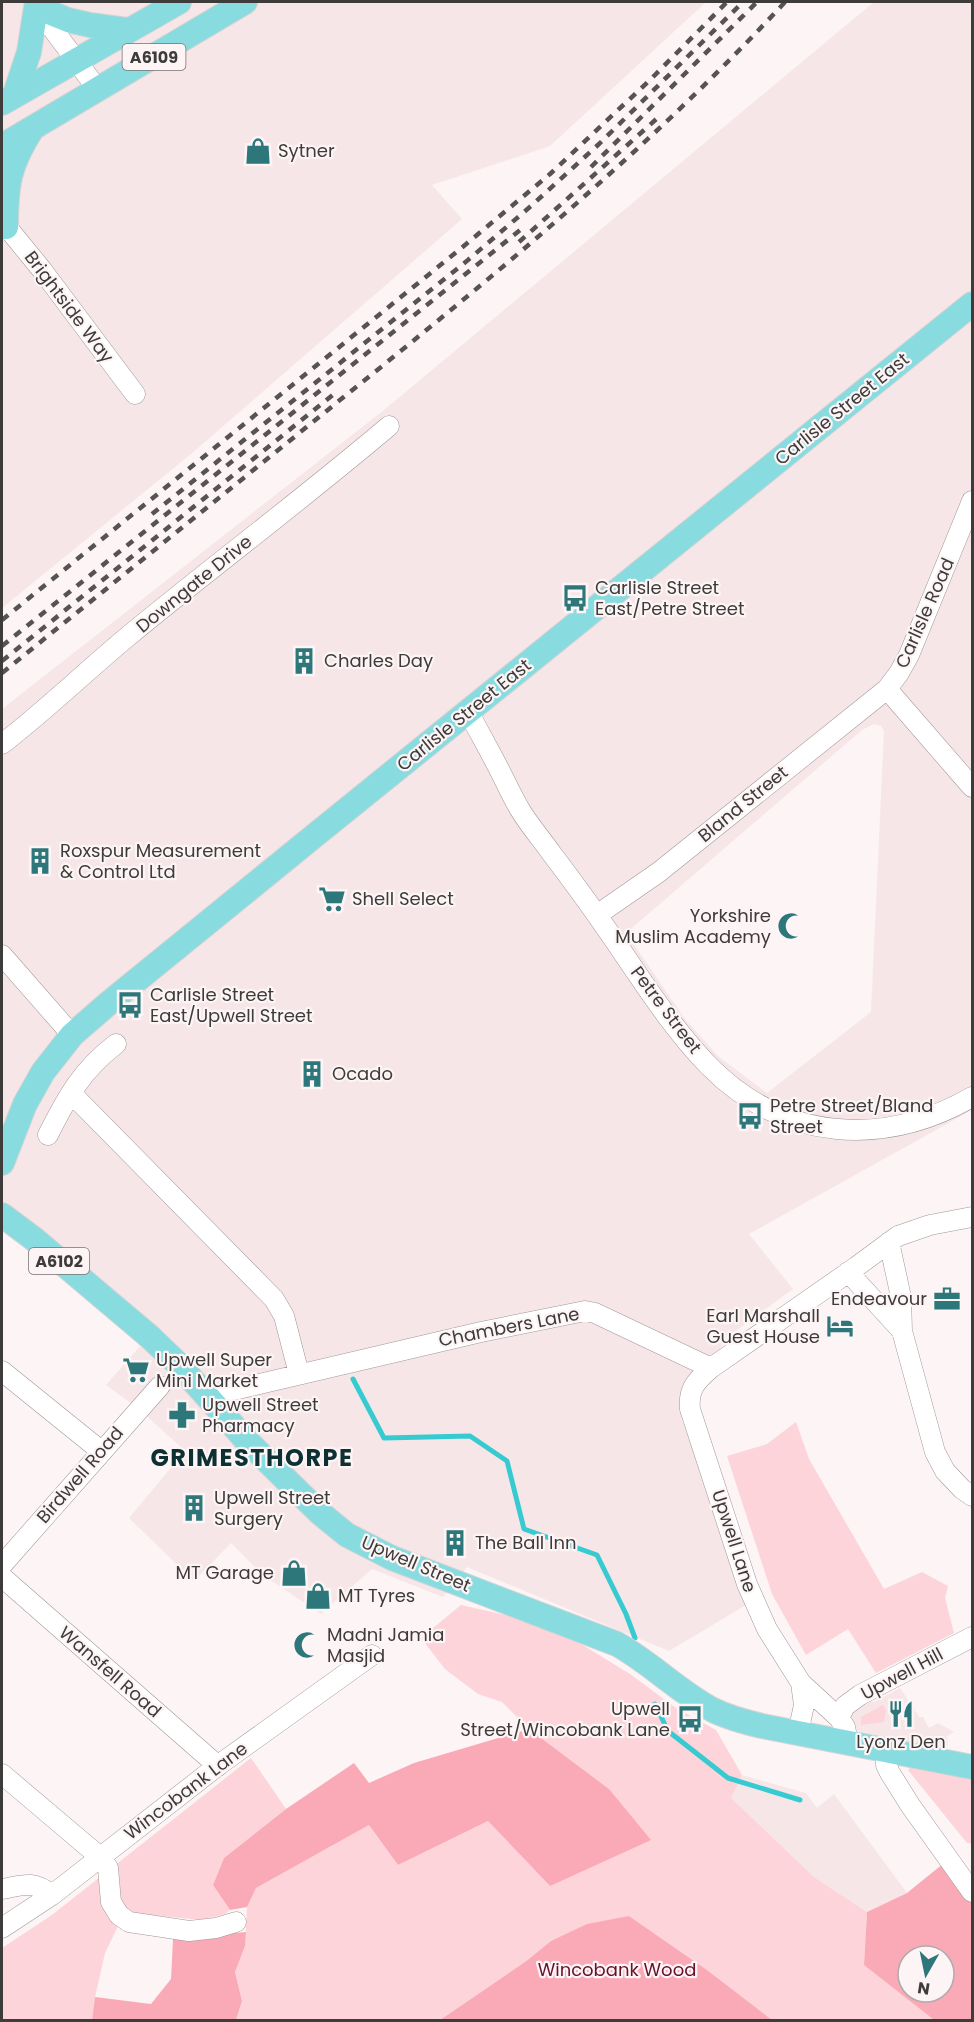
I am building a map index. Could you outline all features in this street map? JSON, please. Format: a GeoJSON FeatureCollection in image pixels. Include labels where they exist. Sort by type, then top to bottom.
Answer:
{"type":"FeatureCollection","features":[{"type":"Feature","properties":{"kind":"main road","name":"A6109"},"geometry":{"type":"LineString","coordinates":[[8,98],[178,2]]}},
{"type":"Feature","properties":{"kind":"main road","name":"A6109"},"geometry":{"type":"LineString","coordinates":[[2,146],[245,2]]}},
{"type":"Feature","properties":{"kind":"main road"},"geometry":{"type":"LineString","coordinates":[[8,98],[30,52],[34,4],[68,20],[127,30]]}},
{"type":"Feature","properties":{"kind":"main road"},"geometry":{"type":"LineString","coordinates":[[4,224],[11,167],[33,127]]}},
{"type":"Feature","properties":{"kind":"main road","name":"Carlisle Street East"},"geometry":{"type":"LineString","coordinates":[[2,1163],[25,1104],[43,1072],[72,1035],[972,304]]}},
{"type":"Feature","properties":{"kind":"main road","name":"Upwell Street"},"geometry":{"type":"LineString","coordinates":[[2,1215],[34,1239],[150,1337],[208,1396],[255,1449],[320,1513],[347,1535],[402,1562],[617,1644],[712,1709],[730,1718],[886,1749]]}},
{"type":"Feature","properties":{"kind":"main road","name":"A6102"},"geometry":{"type":"LineString","coordinates":[[886,1749],[972,1767]]}},
{"type":"Feature","properties":{"kind":"street"},"geometry":{"type":"LineString","coordinates":[[34,4],[98,90]]}},
{"type":"Feature","properties":{"kind":"street","name":"Brightside Way"},"geometry":{"type":"LineString","coordinates":[[4,224],[56,287],[135,394]]}},
{"type":"Feature","properties":{"kind":"street","name":"Downgate Drive"},"geometry":{"type":"LineString","coordinates":[[2,744],[27,725],[126,638],[389,426]]}},
{"type":"Feature","properties":{"kind":"street","name":"Carlisle Road"},"geometry":{"type":"LineString","coordinates":[[887,689],[909,656],[972,501]]}},
{"type":"Feature","properties":{"kind":"street"},"geometry":{"type":"LineString","coordinates":[[887,689],[972,787]]}},
{"type":"Feature","properties":{"kind":"street","name":"Bland Street"},"geometry":{"type":"LineString","coordinates":[[597,915],[659,872],[887,689]]}},
{"type":"Feature","properties":{"kind":"street","name":"Petre Street"},"geometry":{"type":"LineString","coordinates":[[469,713],[522,813],[674,1026],[710,1066],[738,1090],[766,1107],[795,1120],[831,1129],[857,1131],[886,1129],[916,1122],[955,1107],[972,1097]]}},
{"type":"Feature","properties":{"kind":"street"},"geometry":{"type":"LineString","coordinates":[[2,955],[72,1035]]}},
{"type":"Feature","properties":{"kind":"street"},"geometry":{"type":"LineString","coordinates":[[48,1135],[71,1092],[98,1058],[116,1044]]}},
{"type":"Feature","properties":{"kind":"street"},"geometry":{"type":"LineString","coordinates":[[71,1092],[274,1299],[284,1316],[299,1374]]}},
{"type":"Feature","properties":{"kind":"street"},"geometry":{"type":"LineString","coordinates":[[711,1368],[898,1236],[972,1217]]}},
{"type":"Feature","properties":{"kind":"street"},"geometry":{"type":"LineString","coordinates":[[889,1242],[901,1297],[902,1331],[935,1452],[945,1471],[972,1496]]}},
{"type":"Feature","properties":{"kind":"street"},"geometry":{"type":"LineString","coordinates":[[848,1272],[902,1331]]}},
{"type":"Feature","properties":{"kind":"street","name":"Chambers Lane"},"geometry":{"type":"LineString","coordinates":[[208,1396],[481,1332],[585,1311],[596,1313],[711,1368]]}},
{"type":"Feature","properties":{"kind":"street","name":"Upwell Lane"},"geometry":{"type":"LineString","coordinates":[[711,1368],[694,1384],[691,1391],[690,1409],[747,1584],[767,1629],[801,1683],[839,1718],[845,1726],[848,1742]]}},
{"type":"Feature","properties":{"kind":"street"},"geometry":{"type":"LineString","coordinates":[[2,1371],[101,1450]]}},
{"type":"Feature","properties":{"kind":"street","name":"Birdwell Road"},"geometry":{"type":"LineString","coordinates":[[2,1565],[101,1450],[160,1386]]}},
{"type":"Feature","properties":{"kind":"street","name":"Wansfell Road"},"geometry":{"type":"LineString","coordinates":[[2,1577],[218,1766]]}},
{"type":"Feature","properties":{"kind":"street","name":"Upwell Hill"},"geometry":{"type":"LineString","coordinates":[[839,1718],[845,1706],[860,1695],[972,1637]]}},
{"type":"Feature","properties":{"kind":"street","name":"Wincobank Lane"},"geometry":{"type":"LineString","coordinates":[[2,1928],[52,1895],[218,1766],[372,1655]]}},
{"type":"Feature","properties":{"kind":"street","name":"Upwell Lane"},"geometry":{"type":"LineString","coordinates":[[798,1733],[804,1705],[801,1683]]}},
{"type":"Feature","properties":{"kind":"street"},"geometry":{"type":"LineString","coordinates":[[886,1749],[886,1765],[890,1773],[910,1804],[964,1865],[972,1892]]}},
{"type":"Feature","properties":{"kind":"street"},"geometry":{"type":"LineString","coordinates":[[2,1774],[100,1857],[108,1868],[111,1902],[119,1915],[129,1922],[189,1931],[216,1928],[236,1922]]}},
{"type":"Feature","properties":{"kind":"street"},"geometry":{"type":"LineString","coordinates":[[2,1889],[31,1884],[42,1887],[52,1895]]}},
{"type":"Feature","properties":{"kind":"shaded area"},"geometry":{"type":"Polygon","coordinates":[[[2,2],[706,2],[550,146],[432,185],[462,219],[191,454],[2,608],[2,2]]]}},
{"type":"Feature","properties":{"kind":"shaded area"},"geometry":{"type":"Polygon","coordinates":[[[874,2],[972,2],[972,1110],[749,1234],[793,1289],[726,1338],[681,1418],[751,1602],[669,1651],[467,1567],[443,1597],[372,1569],[321,1614],[263,1575],[231,1543],[194,1581],[129,1518],[185,1451],[139,1409],[106,1385],[148,1337],[2,1208],[2,709],[384,410],[874,2]],[[874,724],[862,730],[626,933],[685,1019],[719,1057],[767,1093],[871,1012],[884,731],[881,726],[874,724]]]}},
{"type":"Feature","properties":{"kind":"shaded area"},"geometry":{"type":"Polygon","coordinates":[[[796,1422],[809,1459],[884,1589],[922,1572],[948,1586],[945,1598],[954,1633],[876,1673],[848,1629],[806,1655],[772,1594],[727,1456],[767,1444],[796,1422]]]}},
{"type":"Feature","properties":{"kind":"shaded area"},"geometry":{"type":"Polygon","coordinates":[[[461,1605],[550,1625],[630,1674],[676,1708],[716,1730],[742,1775],[731,1798],[814,1877],[867,1912],[864,1965],[896,1989],[896,2004],[916,2004],[938,2020],[772,2020],[707,1970],[629,1916],[551,1941],[525,1962],[440,2020],[236,2020],[242,2001],[235,1972],[245,1946],[247,1907],[256,1888],[369,1825],[398,1865],[488,1821],[550,1886],[609,1789],[529,1729],[502,1702],[478,1694],[445,1669],[421,1638],[461,1605]]]}},
{"type":"Feature","properties":{"kind":"shaded area"},"geometry":{"type":"Polygon","coordinates":[[[900,1688],[929,1728],[938,1723],[954,1732],[947,1736],[948,1745],[945,1750],[858,1731],[851,1724],[849,1720],[851,1707],[862,1698],[874,1702],[900,1688]]]}},
{"type":"Feature","properties":{"kind":"shaded area"},"geometry":{"type":"Polygon","coordinates":[[[883,1705],[886,1710],[884,1722],[861,1725],[861,1717],[883,1705]]]}},
{"type":"Feature","properties":{"kind":"shaded area"},"geometry":{"type":"Polygon","coordinates":[[[251,1758],[286,1809],[224,1858],[213,1885],[230,1910],[225,1914],[202,1920],[141,1914],[119,1924],[105,1953],[92,2020],[2,2020],[2,1948],[52,1915],[251,1758]]]}},
{"type":"Feature","properties":{"kind":"shaded area"},"geometry":{"type":"Polygon","coordinates":[[[913,1764],[972,1777],[972,1843],[967,1843],[908,1770],[913,1764]]]}},
{"type":"Feature","properties":{"kind":"shaded area"},"geometry":{"type":"Polygon","coordinates":[[[742,1775],[806,1793],[817,1808],[834,1794],[907,1893],[867,1912],[814,1877],[730,1798],[742,1775]]]}},
{"type":"Feature","properties":{"kind":"green space"},"geometry":{"type":"Polygon","coordinates":[[[529,1729],[609,1789],[651,1840],[550,1886],[488,1821],[398,1865],[369,1825],[256,1888],[247,1907],[230,1910],[213,1885],[224,1858],[286,1809],[354,1763],[369,1783],[414,1763],[529,1729]]]}},
{"type":"Feature","properties":{"kind":"green space"},"geometry":{"type":"Polygon","coordinates":[[[944,1863],[972,1903],[972,2020],[933,2019],[914,2004],[956,2004],[956,1944],[896,1944],[896,1990],[864,1965],[867,1912],[907,1893],[944,1863]]]}},
{"type":"Feature","properties":{"kind":"green space","name":"Wincobank Wood"},"geometry":{"type":"Polygon","coordinates":[[[629,1916],[707,1970],[772,2020],[440,2020],[525,1962],[551,1941],[587,1924],[629,1916]]]}},
{"type":"Feature","properties":{"kind":"green space"},"geometry":{"type":"Polygon","coordinates":[[[246,1932],[245,1946],[235,1972],[242,2001],[236,2020],[92,2020],[95,1997],[151,2004],[171,1979],[173,1939],[246,1932]]]}},
{"type":"Feature","properties":{"kind":"waterway"},"geometry":{"type":"LineString","coordinates":[[353,1379],[384,1438],[470,1436],[507,1461],[524,1529],[597,1555],[626,1614],[635,1638]]}},
{"type":"Feature","properties":{"kind":"waterway"},"geometry":{"type":"LineString","coordinates":[[655,1704],[668,1731],[728,1778],[800,1800]]}},
{"type":"Feature","properties":{"kind":"railway"},"geometry":{"type":"LineString","coordinates":[[2,620],[550,174],[651,79],[727,2]]}},
{"type":"Feature","properties":{"kind":"railway"},"geometry":{"type":"LineString","coordinates":[[152,514],[468,260],[531,206],[599,144],[743,2]]}},
{"type":"Feature","properties":{"kind":"railway"},"geometry":{"type":"LineString","coordinates":[[591,167],[757,2]]}},
{"type":"Feature","properties":{"kind":"railway"},"geometry":{"type":"LineString","coordinates":[[2,673],[517,255],[628,158],[785,2]]}},
{"type":"Feature","properties":{"kind":"railway"},"geometry":{"type":"LineString","coordinates":[[519,242],[662,114]]}},
{"type":"Feature","properties":{"kind":"railway"},"geometry":{"type":"LineString","coordinates":[[2,646],[524,227]]}},
{"type":"Feature","properties":{"kind":"railway"},"geometry":{"type":"LineString","coordinates":[[2,661],[334,394]]}},
{"type":"Feature","properties":{"kind":"place","name":"Sytner"},"geometry":{"type":"Point","coordinates":[258,151]}},
{"type":"Feature","properties":{"kind":"place","name":"Carlisle Street East/Petre Street"},"geometry":{"type":"Point","coordinates":[575,598]}},
{"type":"Feature","properties":{"kind":"place","name":"Charles Day"},"geometry":{"type":"Point","coordinates":[304,661]}},
{"type":"Feature","properties":{"kind":"place","name":"Roxspur Measurement & Control Ltd"},"geometry":{"type":"Point","coordinates":[40,861]}},
{"type":"Feature","properties":{"kind":"place","name":"Shell Select"},"geometry":{"type":"Point","coordinates":[332,899]}},
{"type":"Feature","properties":{"kind":"place","name":"Yorkshire Muslim Academy"},"geometry":{"type":"Point","coordinates":[791,926]}},
{"type":"Feature","properties":{"kind":"place","name":"Carlisle Street East/Upwell Street"},"geometry":{"type":"Point","coordinates":[130,1005]}},
{"type":"Feature","properties":{"kind":"place","name":"Ocado"},"geometry":{"type":"Point","coordinates":[312,1074]}},
{"type":"Feature","properties":{"kind":"place","name":"Petre Street/Bland Street"},"geometry":{"type":"Point","coordinates":[750,1116]}},
{"type":"Feature","properties":{"kind":"place","name":"Endeavour"},"geometry":{"type":"Point","coordinates":[947,1299]}},
{"type":"Feature","properties":{"kind":"place","name":"Earl Marshall Guest House"},"geometry":{"type":"Point","coordinates":[840,1326]}},
{"type":"Feature","properties":{"kind":"place","name":"Upwell Super Mini Market"},"geometry":{"type":"Point","coordinates":[136,1370]}},
{"type":"Feature","properties":{"kind":"place","name":"Upwell Street Pharmacy"},"geometry":{"type":"Point","coordinates":[182,1415]}},
{"type":"Feature","properties":{"kind":"place","name":"Upwell Street Surgery"},"geometry":{"type":"Point","coordinates":[194,1508]}},
{"type":"Feature","properties":{"kind":"place","name":"The Ball Inn"},"geometry":{"type":"Point","coordinates":[455,1543]}},
{"type":"Feature","properties":{"kind":"place","name":"MT Garage"},"geometry":{"type":"Point","coordinates":[294,1573]}},
{"type":"Feature","properties":{"kind":"place","name":"MT Tyres"},"geometry":{"type":"Point","coordinates":[318,1596]}},
{"type":"Feature","properties":{"kind":"place","name":"Madni Jamia Masjid"},"geometry":{"type":"Point","coordinates":[307,1645]}},
{"type":"Feature","properties":{"kind":"place","name":"Lyonz Den"},"geometry":{"type":"Point","coordinates":[901,1714]}},
{"type":"Feature","properties":{"kind":"place","name":"Upwell Street/Wincobank Lane"},"geometry":{"type":"Point","coordinates":[690,1719]}},
{"type":"Feature","properties":{"kind":"district","name":"GRIMESTHORPE"},"geometry":{"type":"Point","coordinates":[252,1458]}}]}
